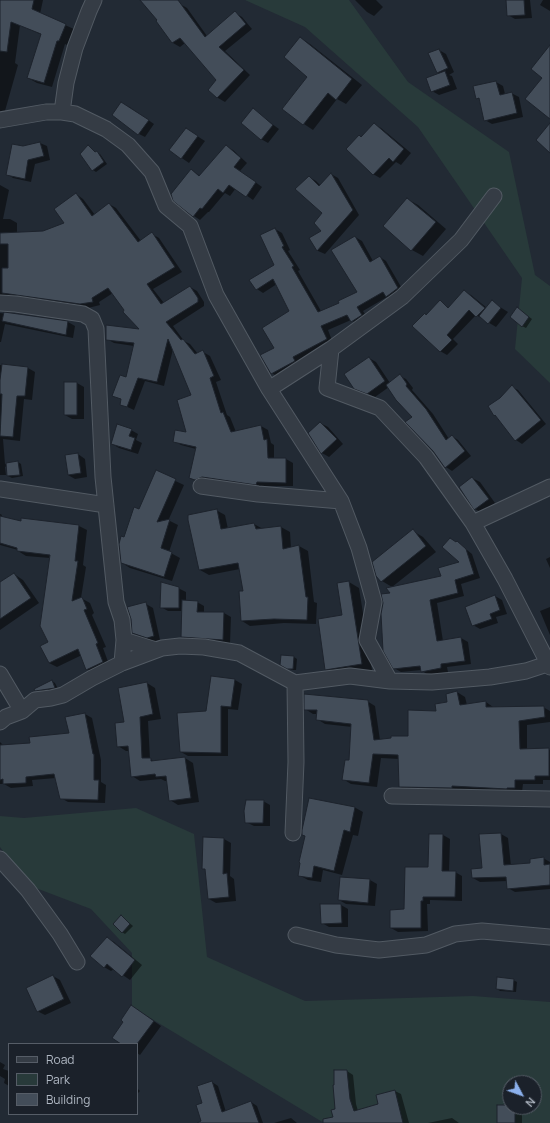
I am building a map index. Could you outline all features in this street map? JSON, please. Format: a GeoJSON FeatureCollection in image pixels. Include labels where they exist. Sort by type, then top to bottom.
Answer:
{"type":"FeatureCollection","features":[{"type":"Feature","properties":{"kind":"street"},"geometry":{"type":"LineString","coordinates":[[62,112],[66,83],[75,48],[94,0]]}},
{"type":"Feature","properties":{"kind":"street"},"geometry":{"type":"LineString","coordinates":[[0,120],[46,112],[62,112],[75,114],[106,129],[128,145],[152,172],[166,206],[190,226],[216,295],[269,389],[341,502],[360,548],[374,602],[367,640],[390,681]]}},
{"type":"Feature","properties":{"kind":"street"},"geometry":{"type":"LineString","coordinates":[[269,389],[331,349],[402,297],[461,240],[494,196]]}},
{"type":"Feature","properties":{"kind":"street"},"geometry":{"type":"LineString","coordinates":[[0,303],[83,314],[92,319],[96,329],[106,505],[116,602],[122,620],[124,640],[122,663]]}},
{"type":"Feature","properties":{"kind":"street"},"geometry":{"type":"LineString","coordinates":[[0,722],[6,717],[22,711],[35,700],[62,695],[122,663],[156,650],[180,646],[204,647],[239,653],[295,683],[350,676],[390,681],[432,682],[490,677],[526,671],[549,665],[505,578],[473,523],[426,456],[380,408],[327,388],[331,349]]}},
{"type":"Feature","properties":{"kind":"street"},"geometry":{"type":"LineString","coordinates":[[201,486],[258,494],[341,502]]}},
{"type":"Feature","properties":{"kind":"street"},"geometry":{"type":"LineString","coordinates":[[473,523],[550,487]]}},
{"type":"Feature","properties":{"kind":"street"},"geometry":{"type":"LineString","coordinates":[[0,489],[106,505]]}},
{"type":"Feature","properties":{"kind":"street"},"geometry":{"type":"LineString","coordinates":[[124,640],[156,650]]}},
{"type":"Feature","properties":{"kind":"street"},"geometry":{"type":"LineString","coordinates":[[0,674],[22,711]]}},
{"type":"Feature","properties":{"kind":"street"},"geometry":{"type":"LineString","coordinates":[[293,833],[296,762],[295,683]]}},
{"type":"Feature","properties":{"kind":"street"},"geometry":{"type":"LineString","coordinates":[[392,796],[550,799]]}},
{"type":"Feature","properties":{"kind":"street"},"geometry":{"type":"LineString","coordinates":[[0,859],[28,890],[60,934],[77,962]]}},
{"type":"Feature","properties":{"kind":"street"},"geometry":{"type":"LineString","coordinates":[[296,935],[336,945],[379,950],[426,945],[455,934],[482,931],[550,937]]}},
{"type":"Feature","properties":{"kind":"green space"},"geometry":{"type":"Polygon","coordinates":[[[245,0],[349,0],[408,82],[509,152],[535,275],[550,286],[550,383],[515,349],[522,278],[418,127],[305,27],[245,0]]]}},
{"type":"Feature","properties":{"kind":"green space"},"geometry":{"type":"Polygon","coordinates":[[[136,808],[194,834],[207,957],[305,1001],[473,996],[550,1002],[550,1123],[324,1123],[132,1007],[132,953],[91,909],[28,885],[0,847],[0,816],[24,818],[136,808]]]}},
{"type":"Feature","properties":{"kind":"building"},"geometry":{"type":"Polygon","coordinates":[[[0,0],[34,0],[32,9],[66,24],[59,41],[57,41],[44,83],[27,78],[41,34],[11,22],[7,52],[0,51],[0,0]]]}},
{"type":"Feature","properties":{"kind":"building"},"geometry":{"type":"Polygon","coordinates":[[[140,0],[178,0],[205,37],[235,11],[246,24],[219,47],[244,70],[217,98],[208,90],[216,80],[180,38],[172,43],[156,21],[157,20],[140,0]]]}},
{"type":"Feature","properties":{"kind":"building"},"geometry":{"type":"Polygon","coordinates":[[[506,0],[524,0],[525,15],[507,16],[506,0]]]}},
{"type":"Feature","properties":{"kind":"building"},"geometry":{"type":"Polygon","coordinates":[[[300,37],[352,79],[336,100],[328,93],[303,125],[282,109],[307,77],[284,57],[300,37]]]}},
{"type":"Feature","properties":{"kind":"building"},"geometry":{"type":"Polygon","coordinates":[[[550,45],[550,119],[525,99],[542,78],[531,69],[550,45]]]}},
{"type":"Feature","properties":{"kind":"building"},"geometry":{"type":"Polygon","coordinates":[[[439,49],[448,68],[437,73],[428,53],[439,49]]]}},
{"type":"Feature","properties":{"kind":"building"},"geometry":{"type":"Polygon","coordinates":[[[445,71],[450,85],[431,92],[426,78],[445,71]]]}},
{"type":"Feature","properties":{"kind":"building"},"geometry":{"type":"Polygon","coordinates":[[[496,81],[500,95],[512,92],[517,113],[484,121],[479,98],[476,99],[473,86],[496,81]]]}},
{"type":"Feature","properties":{"kind":"building"},"geometry":{"type":"Polygon","coordinates":[[[121,102],[149,120],[138,135],[112,115],[121,102]]]}},
{"type":"Feature","properties":{"kind":"building"},"geometry":{"type":"Polygon","coordinates":[[[253,108],[273,125],[261,140],[241,123],[253,108]]]}},
{"type":"Feature","properties":{"kind":"building"},"geometry":{"type":"Polygon","coordinates":[[[374,123],[404,149],[393,162],[389,158],[373,175],[346,149],[359,135],[361,137],[374,123]]]}},
{"type":"Feature","properties":{"kind":"building"},"geometry":{"type":"Polygon","coordinates":[[[550,123],[550,153],[536,140],[550,123]]]}},
{"type":"Feature","properties":{"kind":"building"},"geometry":{"type":"Polygon","coordinates":[[[186,128],[198,136],[181,159],[169,150],[186,128]]]}},
{"type":"Feature","properties":{"kind":"building"},"geometry":{"type":"Polygon","coordinates":[[[40,142],[44,156],[28,160],[25,179],[6,175],[12,144],[23,146],[40,142]]]}},
{"type":"Feature","properties":{"kind":"building"},"geometry":{"type":"Polygon","coordinates":[[[88,145],[95,152],[97,151],[104,162],[92,171],[80,154],[88,145]]]}},
{"type":"Feature","properties":{"kind":"building"},"geometry":{"type":"Polygon","coordinates":[[[226,145],[241,158],[234,167],[256,182],[246,197],[229,185],[223,193],[218,189],[202,209],[200,208],[193,217],[173,201],[171,194],[191,169],[199,176],[226,145]]]}},
{"type":"Feature","properties":{"kind":"building"},"geometry":{"type":"Polygon","coordinates":[[[331,173],[353,210],[317,251],[309,238],[321,231],[314,223],[322,213],[295,189],[309,176],[319,186],[331,173]]]}},
{"type":"Feature","properties":{"kind":"building"},"geometry":{"type":"Polygon","coordinates":[[[76,193],[92,216],[109,203],[138,242],[152,232],[175,267],[147,284],[161,304],[190,286],[198,298],[198,302],[166,322],[195,354],[203,350],[214,376],[210,378],[221,413],[223,412],[231,432],[261,425],[264,440],[267,439],[268,458],[286,458],[286,483],[257,482],[256,485],[202,477],[195,480],[189,478],[196,447],[173,442],[175,430],[186,432],[177,400],[191,395],[168,339],[157,382],[138,378],[127,407],[120,405],[121,399],[112,396],[120,375],[126,377],[134,343],[106,340],[106,325],[139,329],[123,312],[124,310],[108,288],[92,298],[93,302],[80,304],[2,293],[2,268],[8,268],[8,244],[0,244],[0,233],[43,231],[64,223],[54,209],[76,193]]]}},
{"type":"Feature","properties":{"kind":"building"},"geometry":{"type":"Polygon","coordinates":[[[407,198],[436,222],[411,251],[383,226],[407,198]]]}},
{"type":"Feature","properties":{"kind":"building"},"geometry":{"type":"Polygon","coordinates":[[[275,228],[284,246],[282,247],[294,266],[292,267],[318,312],[339,303],[338,301],[357,292],[331,250],[355,236],[370,262],[380,256],[398,288],[386,297],[383,292],[357,307],[362,315],[351,322],[347,315],[321,326],[327,339],[293,357],[295,361],[271,374],[260,355],[274,348],[262,328],[289,311],[273,279],[256,290],[249,280],[274,265],[260,235],[275,228]]]}},
{"type":"Feature","properties":{"kind":"building"},"geometry":{"type":"Polygon","coordinates":[[[464,290],[485,308],[476,317],[469,310],[447,335],[452,340],[440,352],[412,326],[425,313],[426,315],[440,300],[448,308],[464,290]]]}},
{"type":"Feature","properties":{"kind":"building"},"geometry":{"type":"Polygon","coordinates":[[[492,300],[501,308],[488,324],[479,316],[492,300]]]}},
{"type":"Feature","properties":{"kind":"building"},"geometry":{"type":"Polygon","coordinates":[[[517,307],[529,317],[522,327],[510,317],[517,307]]]}},
{"type":"Feature","properties":{"kind":"building"},"geometry":{"type":"Polygon","coordinates":[[[4,312],[68,321],[66,335],[2,321],[4,312]]]}},
{"type":"Feature","properties":{"kind":"building"},"geometry":{"type":"Polygon","coordinates":[[[369,357],[385,381],[367,394],[354,389],[344,374],[369,357]]]}},
{"type":"Feature","properties":{"kind":"building"},"geometry":{"type":"Polygon","coordinates":[[[2,364],[28,367],[25,396],[17,396],[13,437],[0,436],[2,394],[0,394],[0,380],[2,364]]]}},
{"type":"Feature","properties":{"kind":"building"},"geometry":{"type":"Polygon","coordinates":[[[400,374],[407,384],[406,386],[426,409],[446,440],[452,435],[465,451],[445,468],[433,451],[405,422],[412,417],[396,400],[386,385],[400,374]]]}},
{"type":"Feature","properties":{"kind":"building"},"geometry":{"type":"Polygon","coordinates":[[[64,382],[77,382],[77,415],[64,415],[64,382]]]}},
{"type":"Feature","properties":{"kind":"building"},"geometry":{"type":"Polygon","coordinates":[[[512,385],[541,420],[515,441],[495,415],[494,416],[488,406],[500,398],[512,385]]]}},
{"type":"Feature","properties":{"kind":"building"},"geometry":{"type":"Polygon","coordinates":[[[320,422],[337,439],[321,454],[308,433],[320,422]]]}},
{"type":"Feature","properties":{"kind":"building"},"geometry":{"type":"Polygon","coordinates":[[[117,424],[132,429],[129,436],[135,438],[131,450],[111,444],[117,424]]]}},
{"type":"Feature","properties":{"kind":"building"},"geometry":{"type":"Polygon","coordinates":[[[78,453],[81,473],[68,475],[65,455],[78,453]]]}},
{"type":"Feature","properties":{"kind":"building"},"geometry":{"type":"Polygon","coordinates":[[[18,461],[20,475],[7,476],[6,463],[18,461]]]}},
{"type":"Feature","properties":{"kind":"building"},"geometry":{"type":"Polygon","coordinates":[[[156,470],[176,479],[157,522],[170,519],[161,548],[172,552],[164,577],[121,563],[119,544],[121,536],[124,537],[134,507],[139,509],[156,470]]]}},
{"type":"Feature","properties":{"kind":"building"},"geometry":{"type":"Polygon","coordinates":[[[472,477],[489,499],[474,510],[459,487],[472,477]]]}},
{"type":"Feature","properties":{"kind":"building"},"geometry":{"type":"Polygon","coordinates":[[[217,509],[221,529],[254,523],[256,529],[281,526],[283,549],[299,545],[306,597],[308,597],[307,620],[274,619],[241,621],[239,591],[243,591],[238,563],[199,570],[188,515],[217,509]]]}},
{"type":"Feature","properties":{"kind":"building"},"geometry":{"type":"Polygon","coordinates":[[[0,516],[21,521],[21,518],[79,525],[75,561],[78,561],[72,601],[82,597],[87,609],[84,610],[98,643],[96,644],[103,662],[86,670],[78,649],[49,663],[40,646],[48,642],[40,626],[50,555],[17,551],[17,548],[0,543],[0,516]]]}},
{"type":"Feature","properties":{"kind":"building"},"geometry":{"type":"Polygon","coordinates":[[[413,529],[426,546],[381,582],[376,576],[372,562],[413,529]]]}},
{"type":"Feature","properties":{"kind":"building"},"geometry":{"type":"Polygon","coordinates":[[[450,538],[456,542],[457,541],[466,549],[474,574],[455,580],[458,593],[430,600],[437,641],[461,637],[465,661],[441,664],[441,668],[421,672],[420,666],[393,669],[383,651],[381,614],[383,603],[381,594],[390,593],[386,588],[441,576],[438,568],[459,562],[442,547],[450,538]]]}},
{"type":"Feature","properties":{"kind":"building"},"geometry":{"type":"Polygon","coordinates":[[[14,573],[31,598],[0,619],[0,582],[14,573]]]}},
{"type":"Feature","properties":{"kind":"building"},"geometry":{"type":"Polygon","coordinates":[[[349,581],[362,664],[325,670],[318,619],[342,615],[337,583],[349,581]]]}},
{"type":"Feature","properties":{"kind":"building"},"geometry":{"type":"Polygon","coordinates":[[[161,582],[179,587],[179,608],[160,608],[161,582]]]}},
{"type":"Feature","properties":{"kind":"building"},"geometry":{"type":"Polygon","coordinates":[[[495,595],[500,610],[490,614],[492,619],[472,626],[465,607],[495,595]]]}},
{"type":"Feature","properties":{"kind":"building"},"geometry":{"type":"Polygon","coordinates":[[[182,600],[198,601],[197,612],[224,612],[223,640],[181,637],[182,600]]]}},
{"type":"Feature","properties":{"kind":"building"},"geometry":{"type":"Polygon","coordinates":[[[146,602],[154,636],[147,638],[132,633],[131,619],[127,607],[146,602]]]}},
{"type":"Feature","properties":{"kind":"building"},"geometry":{"type":"Polygon","coordinates":[[[281,655],[294,656],[293,669],[287,669],[280,665],[281,655]]]}},
{"type":"Feature","properties":{"kind":"building"},"geometry":{"type":"Polygon","coordinates":[[[211,676],[235,679],[231,707],[221,706],[221,753],[180,752],[177,713],[206,711],[211,676]]]}},
{"type":"Feature","properties":{"kind":"building"},"geometry":{"type":"Polygon","coordinates":[[[52,680],[55,688],[35,691],[34,689],[52,680]]]}},
{"type":"Feature","properties":{"kind":"building"},"geometry":{"type":"Polygon","coordinates":[[[147,682],[153,714],[140,717],[142,758],[151,758],[151,761],[185,757],[191,798],[169,801],[166,776],[156,777],[155,774],[131,777],[128,746],[117,747],[115,723],[124,722],[118,688],[147,682]]]}},
{"type":"Feature","properties":{"kind":"building"},"geometry":{"type":"Polygon","coordinates":[[[457,691],[460,705],[486,701],[486,707],[544,706],[545,717],[519,721],[520,749],[549,748],[549,776],[535,776],[535,780],[515,780],[515,788],[507,789],[452,786],[452,788],[399,787],[398,755],[373,754],[369,783],[342,780],[345,760],[349,760],[351,724],[316,720],[317,710],[304,710],[304,694],[368,700],[374,740],[391,738],[391,736],[408,736],[408,710],[436,711],[435,704],[447,702],[446,694],[457,691]]]}},
{"type":"Feature","properties":{"kind":"building"},"geometry":{"type":"Polygon","coordinates":[[[85,713],[94,754],[94,780],[99,780],[98,800],[60,799],[54,774],[26,777],[26,783],[3,784],[3,779],[0,780],[0,745],[30,743],[29,737],[69,733],[65,717],[85,713]]]}},
{"type":"Feature","properties":{"kind":"building"},"geometry":{"type":"Polygon","coordinates":[[[309,798],[355,807],[350,832],[344,830],[334,871],[314,866],[312,878],[298,876],[299,862],[305,836],[302,835],[302,830],[309,798]]]}},
{"type":"Feature","properties":{"kind":"building"},"geometry":{"type":"Polygon","coordinates":[[[246,800],[264,800],[263,823],[245,823],[244,811],[246,800]]]}},
{"type":"Feature","properties":{"kind":"building"},"geometry":{"type":"Polygon","coordinates":[[[501,833],[504,865],[530,863],[530,859],[544,857],[544,865],[550,864],[550,885],[507,889],[506,877],[472,878],[471,869],[482,868],[479,834],[501,833]]]}},
{"type":"Feature","properties":{"kind":"building"},"geometry":{"type":"Polygon","coordinates":[[[429,834],[443,834],[442,871],[456,871],[455,897],[423,897],[423,901],[421,901],[421,928],[390,928],[390,910],[404,909],[405,867],[428,867],[429,834]]]}},
{"type":"Feature","properties":{"kind":"building"},"geometry":{"type":"Polygon","coordinates":[[[203,837],[224,838],[223,874],[227,873],[229,897],[208,899],[205,869],[202,869],[203,837]]]}},
{"type":"Feature","properties":{"kind":"building"},"geometry":{"type":"Polygon","coordinates":[[[340,877],[370,879],[368,903],[338,900],[340,877]]]}},
{"type":"Feature","properties":{"kind":"building"},"geometry":{"type":"Polygon","coordinates":[[[320,904],[341,904],[342,923],[321,924],[320,904]]]}},
{"type":"Feature","properties":{"kind":"building"},"geometry":{"type":"Polygon","coordinates":[[[121,915],[130,924],[122,933],[113,924],[121,915]]]}},
{"type":"Feature","properties":{"kind":"building"},"geometry":{"type":"Polygon","coordinates":[[[107,937],[135,960],[122,977],[107,964],[104,968],[90,956],[107,937]]]}},
{"type":"Feature","properties":{"kind":"building"},"geometry":{"type":"Polygon","coordinates":[[[53,975],[64,999],[37,1012],[26,988],[53,975]]]}},
{"type":"Feature","properties":{"kind":"building"},"geometry":{"type":"Polygon","coordinates":[[[497,977],[514,979],[513,991],[496,989],[497,977]]]}},
{"type":"Feature","properties":{"kind":"building"},"geometry":{"type":"Polygon","coordinates":[[[131,1005],[154,1021],[138,1043],[120,1043],[112,1038],[123,1022],[121,1020],[131,1005]]]}},
{"type":"Feature","properties":{"kind":"building"},"geometry":{"type":"Polygon","coordinates":[[[334,1070],[347,1070],[350,1099],[354,1111],[378,1104],[376,1095],[395,1090],[403,1123],[323,1123],[323,1119],[333,1117],[331,1110],[335,1109],[333,1085],[334,1070]]]}},
{"type":"Feature","properties":{"kind":"building"},"geometry":{"type":"Polygon","coordinates":[[[212,1081],[222,1112],[251,1101],[259,1123],[197,1123],[201,1121],[196,1105],[202,1103],[197,1086],[212,1081]]]}},
{"type":"Feature","properties":{"kind":"building"},"geometry":{"type":"Polygon","coordinates":[[[497,1105],[502,1105],[502,1115],[515,1115],[515,1123],[497,1123],[497,1105]]]}}]}
